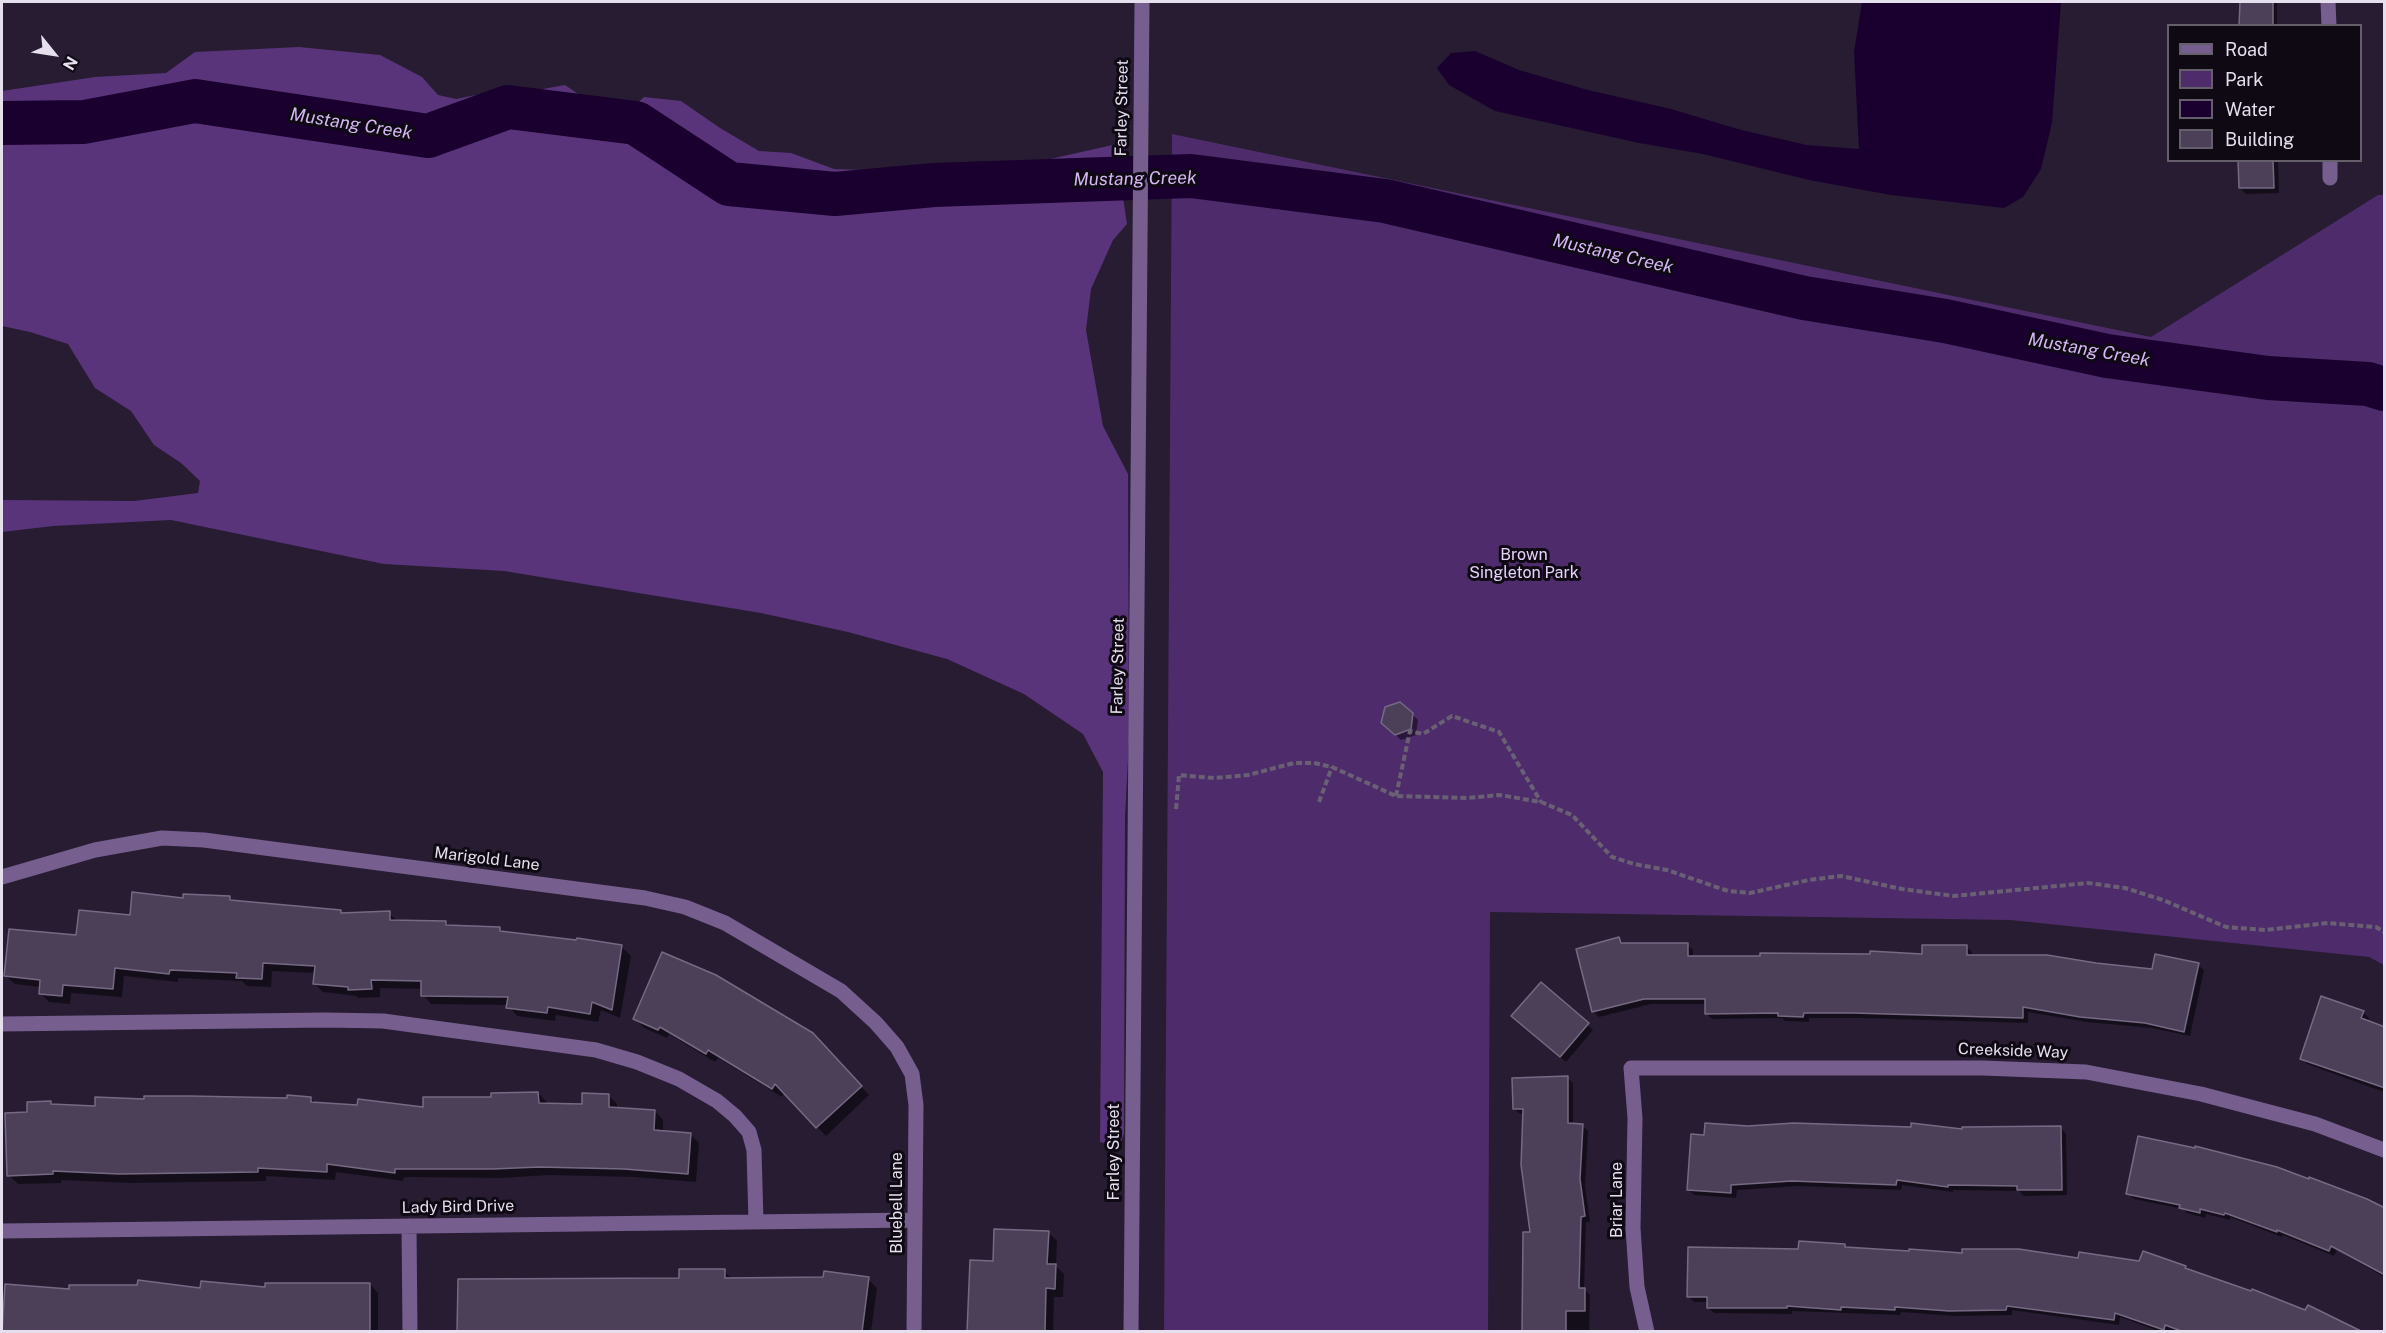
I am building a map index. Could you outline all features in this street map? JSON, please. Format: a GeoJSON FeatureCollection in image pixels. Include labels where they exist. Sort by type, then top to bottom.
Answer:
{"type":"FeatureCollection","features":[{"type":"Feature","properties":{"kind":"street","name":"Farley Street"},"geometry":{"type":"LineString","coordinates":[[1131,1332],[1139,137],[1142,2]]}},
{"type":"Feature","properties":{"kind":"street"},"geometry":{"type":"LineString","coordinates":[[2328,2],[2329,24]]}},
{"type":"Feature","properties":{"kind":"street"},"geometry":{"type":"LineString","coordinates":[[2330,162],[2330,178]]}},
{"type":"Feature","properties":{"kind":"street","name":"Marigold Lane"},"geometry":{"type":"LineString","coordinates":[[2,877],[95,850],[162,838],[204,840],[645,898],[685,907],[725,923],[841,991],[876,1023],[897,1047],[912,1074]]}},
{"type":"Feature","properties":{"kind":"street"},"geometry":{"type":"LineString","coordinates":[[2,1024],[383,1021],[596,1050],[637,1062],[679,1079],[717,1101],[735,1116],[749,1132],[754,1150],[756,1222]]}},
{"type":"Feature","properties":{"kind":"street","name":"Creekside Way"},"geometry":{"type":"LineString","coordinates":[[1631,1068],[1971,1068],[2086,1072],[2201,1094],[2315,1124],[2385,1149]]}},
{"type":"Feature","properties":{"kind":"street","name":"Briar Lane"},"geometry":{"type":"LineString","coordinates":[[1631,1068],[1635,1118],[1634,1228],[1637,1287],[1647,1332]]}},
{"type":"Feature","properties":{"kind":"street","name":"Bluebell Lane"},"geometry":{"type":"LineString","coordinates":[[912,1074],[916,1105],[914,1332]]}},
{"type":"Feature","properties":{"kind":"street","name":"Lady Bird Drive"},"geometry":{"type":"LineString","coordinates":[[2,1231],[915,1220]]}},
{"type":"Feature","properties":{"kind":"street"},"geometry":{"type":"LineString","coordinates":[[409,1226],[410,1332]]}},
{"type":"Feature","properties":{"kind":"path"},"geometry":{"type":"LineString","coordinates":[[1396,795],[1410,731],[1423,734],[1452,716],[1499,732],[1541,802]]}},
{"type":"Feature","properties":{"kind":"path"},"geometry":{"type":"LineString","coordinates":[[1176,809],[1179,775],[1214,778],[1248,775],[1294,763],[1314,763],[1332,766],[1396,795],[1467,798],[1500,795],[1541,802],[1572,815],[1612,857],[1667,870],[1728,891],[1750,893],[1809,880],[1841,876],[1902,890],[1954,896],[2088,883],[2125,888],[2163,900],[2226,927],[2265,930],[2328,923],[2376,927],[2385,932]]}},
{"type":"Feature","properties":{"kind":"path"},"geometry":{"type":"LineString","coordinates":[[1319,802],[1332,766]]}},
{"type":"Feature","properties":{"kind":"green space","name":"Brown Singleton Park"},"geometry":{"type":"Polygon","coordinates":[[[1172,134],[2151,337],[2378,195],[2384,195],[2384,965],[2369,957],[2010,920],[1490,912],[1488,1331],[1164,1332],[1172,134]]]}},
{"type":"Feature","properties":{"kind":"shaded area"},"geometry":{"type":"Polygon","coordinates":[[[299,47],[380,55],[422,77],[438,95],[456,99],[491,92],[525,102],[543,89],[565,85],[584,98],[591,127],[613,126],[644,97],[681,101],[759,151],[791,153],[834,169],[894,171],[943,193],[1019,166],[1126,142],[1121,185],[1127,224],[1113,240],[1091,289],[1086,330],[1103,426],[1128,474],[1129,740],[1125,817],[1124,1134],[1119,1146],[1100,1142],[1103,772],[1083,734],[1024,694],[947,659],[848,632],[761,613],[504,571],[384,564],[171,520],[53,526],[2,532],[2,500],[134,501],[198,493],[200,481],[181,463],[154,445],[131,411],[95,388],[68,344],[2,326],[2,91],[95,77],[166,73],[195,52],[299,47]]]}},
{"type":"Feature","properties":{"kind":"water"},"geometry":{"type":"Polygon","coordinates":[[[1862,2],[2061,2],[2052,123],[2041,169],[2023,197],[2004,208],[1891,195],[1809,180],[1703,154],[1639,143],[1495,111],[1449,85],[1437,68],[1451,53],[1475,51],[1519,70],[1588,90],[1671,109],[1741,130],[1807,145],[1859,149],[1854,52],[1862,2]]]}},
{"type":"Feature","properties":{"kind":"building"},"geometry":{"type":"Polygon","coordinates":[[[2240,2],[2273,2],[2273,24],[2239,24],[2240,2]]]}},
{"type":"Feature","properties":{"kind":"building"},"geometry":{"type":"Polygon","coordinates":[[[2238,162],[2273,162],[2274,188],[2239,188],[2238,162]]]}},
{"type":"Feature","properties":{"kind":"building"},"geometry":{"type":"Polygon","coordinates":[[[1400,702],[1413,713],[1411,729],[1395,735],[1381,723],[1385,707],[1400,702]]]}},
{"type":"Feature","properties":{"kind":"building"},"geometry":{"type":"Polygon","coordinates":[[[132,892],[183,898],[183,894],[230,896],[230,900],[341,910],[341,913],[390,911],[390,920],[446,921],[446,925],[500,927],[500,931],[576,940],[577,938],[622,945],[612,1010],[592,1002],[590,1014],[548,1007],[547,1013],[506,1008],[508,997],[421,996],[421,981],[371,980],[372,989],[348,990],[348,987],[313,984],[315,966],[263,963],[262,979],[236,978],[237,973],[170,970],[169,974],[115,968],[113,989],[63,985],[62,996],[39,994],[40,980],[4,976],[9,929],[76,935],[79,910],[130,915],[132,892]]]}},
{"type":"Feature","properties":{"kind":"building"},"geometry":{"type":"Polygon","coordinates":[[[1619,937],[1621,943],[1688,943],[1688,956],[1760,956],[1760,953],[1870,954],[1870,951],[1922,954],[1922,945],[1967,945],[1967,955],[2047,955],[2152,969],[2155,954],[2199,963],[2184,1032],[2145,1023],[2080,1017],[2023,1007],[2023,1018],[1853,1013],[1804,1013],[1803,1017],[1778,1016],[1778,1013],[1705,1014],[1705,999],[1644,999],[1592,1012],[1576,949],[1619,937]]]}},
{"type":"Feature","properties":{"kind":"building"},"geometry":{"type":"Polygon","coordinates":[[[662,952],[716,975],[813,1033],[862,1086],[816,1128],[775,1084],[772,1089],[708,1050],[706,1054],[660,1027],[658,1030],[633,1019],[662,952]]]}},
{"type":"Feature","properties":{"kind":"building"},"geometry":{"type":"Polygon","coordinates":[[[1541,982],[1589,1023],[1560,1057],[1511,1016],[1541,982]]]}},
{"type":"Feature","properties":{"kind":"building"},"geometry":{"type":"Polygon","coordinates":[[[2321,996],[2364,1011],[2361,1018],[2385,1027],[2385,1088],[2300,1059],[2321,996]]]}},
{"type":"Feature","properties":{"kind":"building"},"geometry":{"type":"Polygon","coordinates":[[[1568,1076],[1568,1123],[1583,1124],[1580,1179],[1585,1216],[1581,1217],[1579,1288],[1585,1288],[1585,1311],[1566,1311],[1566,1331],[1522,1331],[1523,1232],[1530,1232],[1521,1165],[1523,1109],[1513,1109],[1512,1078],[1568,1076]]]}},
{"type":"Feature","properties":{"kind":"building"},"geometry":{"type":"Polygon","coordinates":[[[538,1092],[539,1103],[582,1104],[582,1093],[609,1094],[609,1107],[655,1110],[654,1130],[691,1133],[688,1174],[624,1169],[539,1167],[395,1169],[395,1173],[327,1164],[327,1172],[258,1168],[258,1172],[119,1174],[53,1171],[53,1174],[7,1176],[5,1113],[27,1112],[27,1102],[51,1101],[51,1104],[95,1106],[95,1097],[287,1098],[287,1095],[311,1097],[311,1102],[357,1105],[358,1099],[423,1107],[423,1097],[491,1097],[491,1093],[538,1092]]]}},
{"type":"Feature","properties":{"kind":"building"},"geometry":{"type":"Polygon","coordinates":[[[1705,1123],[1748,1126],[1794,1123],[1911,1127],[1911,1123],[1962,1129],[1962,1127],[2061,1126],[2062,1190],[2017,1190],[2017,1186],[1948,1185],[1948,1187],[1897,1180],[1896,1185],[1792,1181],[1731,1185],[1731,1193],[1687,1190],[1691,1134],[1704,1135],[1705,1123]]]}},
{"type":"Feature","properties":{"kind":"building"},"geometry":{"type":"Polygon","coordinates":[[[2138,1136],[2195,1148],[2195,1146],[2277,1167],[2367,1199],[2385,1208],[2385,1275],[2331,1246],[2329,1251],[2277,1230],[2277,1232],[2225,1213],[2224,1215],[2200,1209],[2200,1213],[2179,1208],[2180,1205],[2126,1194],[2138,1136]]]}},
{"type":"Feature","properties":{"kind":"building"},"geometry":{"type":"Polygon","coordinates":[[[994,1229],[1049,1231],[1047,1264],[1056,1264],[1055,1289],[1046,1288],[1045,1332],[967,1332],[970,1260],[993,1261],[994,1229]]]}},
{"type":"Feature","properties":{"kind":"building"},"geometry":{"type":"Polygon","coordinates":[[[1799,1241],[1845,1244],[1845,1247],[1962,1253],[1962,1249],[2019,1249],[2078,1258],[2079,1252],[2139,1261],[2143,1251],[2305,1310],[2308,1305],[2363,1332],[2184,1332],[2165,1325],[2164,1330],[2115,1313],[2114,1320],[2007,1306],[2006,1310],[1949,1311],[1895,1307],[1895,1310],[1841,1307],[1841,1310],[1787,1306],[1787,1308],[1707,1308],[1707,1297],[1687,1297],[1688,1247],[1798,1249],[1799,1241]]]}},
{"type":"Feature","properties":{"kind":"building"},"geometry":{"type":"Polygon","coordinates":[[[679,1269],[725,1269],[725,1278],[823,1277],[824,1271],[869,1277],[862,1332],[457,1332],[458,1279],[679,1278],[679,1269]]]}},
{"type":"Feature","properties":{"kind":"building"},"geometry":{"type":"Polygon","coordinates":[[[138,1280],[200,1288],[201,1281],[265,1287],[265,1283],[370,1283],[370,1332],[2,1332],[5,1284],[69,1289],[69,1285],[137,1285],[138,1280]]]}},
{"type":"Feature","properties":{"kind":"waterway","name":"Mustang Creek"},"geometry":{"type":"LineString","coordinates":[[2,123],[84,122],[195,101],[428,136],[508,107],[636,123],[729,184],[835,194],[934,185],[1191,176],[1385,201],[1804,298],[1945,321],[2107,356],[2268,378],[2368,384],[2384,389]]}}]}
